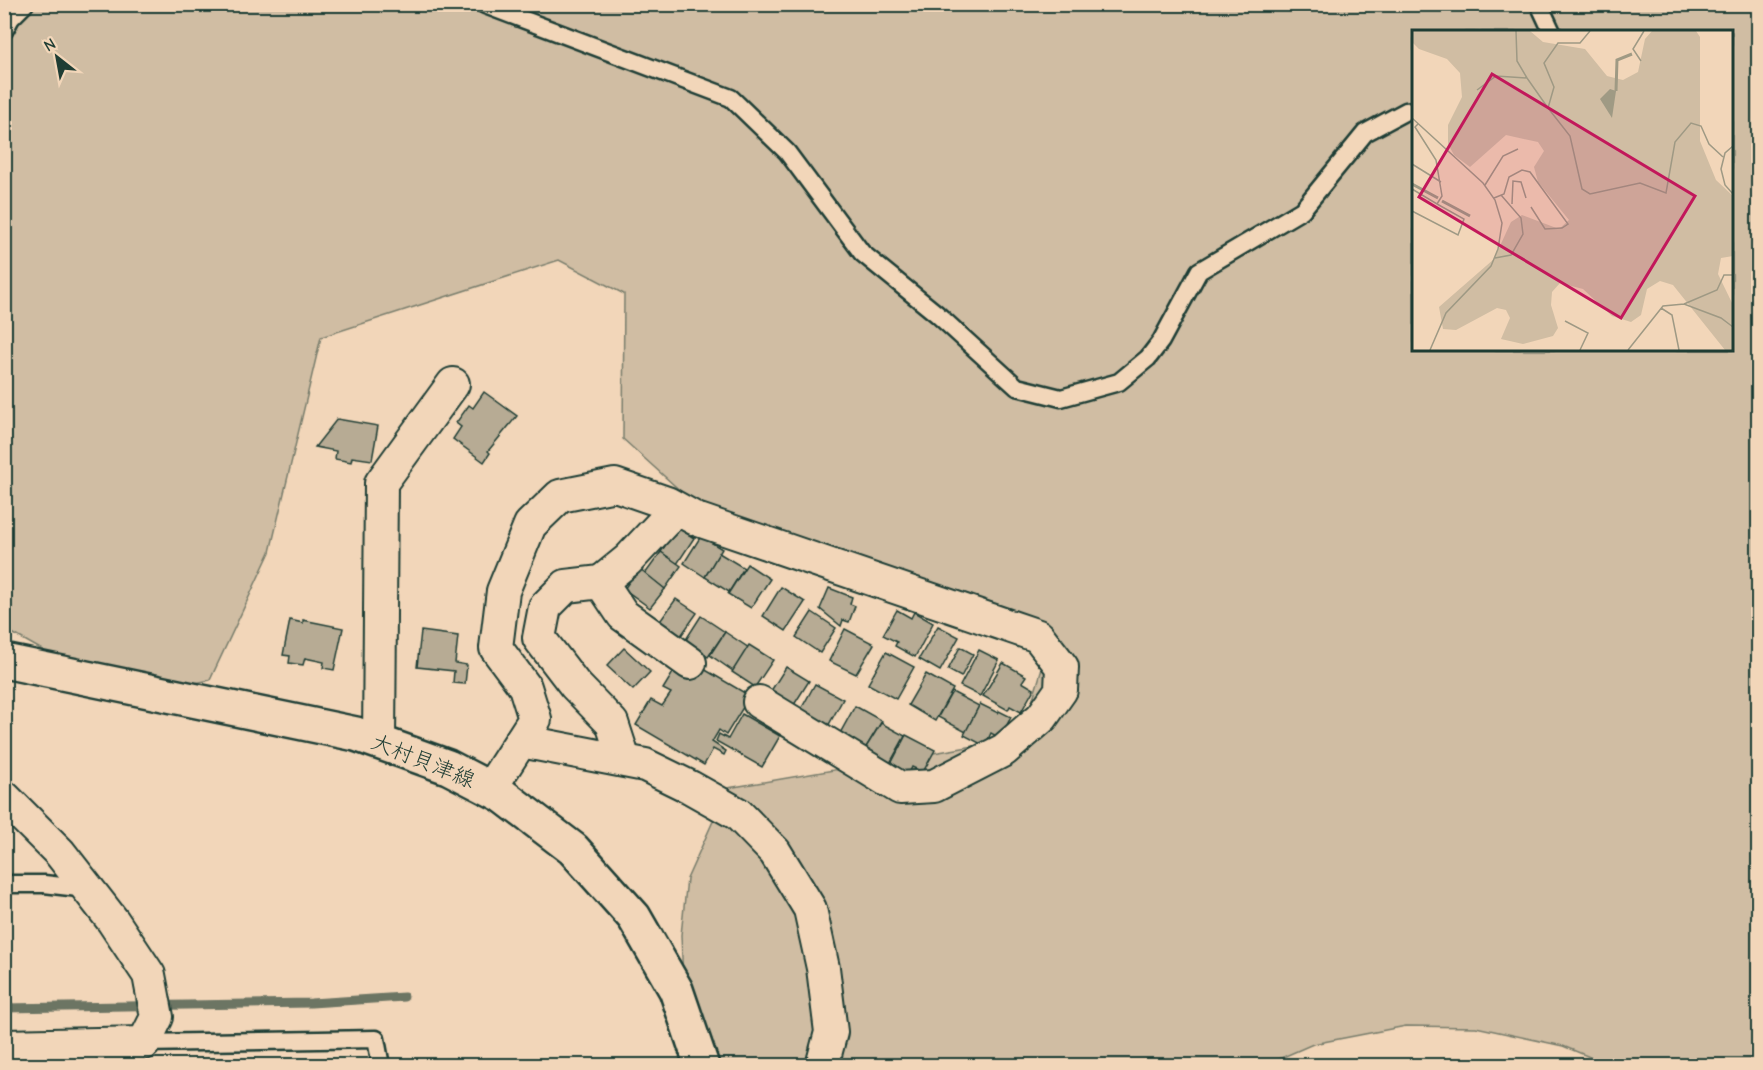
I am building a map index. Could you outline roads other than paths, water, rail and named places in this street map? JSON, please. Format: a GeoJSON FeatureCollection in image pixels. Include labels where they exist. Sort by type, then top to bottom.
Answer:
{"type":"FeatureCollection","features":[{"type":"Feature","properties":{"kind":"main road","name":"大村貝津線"},"geometry":{"type":"LineString","coordinates":[[4,660],[333,729],[379,742],[448,767],[502,795],[573,849],[634,917],[676,990],[702,1065]]}},
{"type":"Feature","properties":{"kind":"street"},"geometry":{"type":"LineString","coordinates":[[379,742],[381,483],[453,384]]}},
{"type":"Feature","properties":{"kind":"street"},"geometry":{"type":"LineString","coordinates":[[490,789],[535,719],[525,687],[496,648],[503,591],[530,525],[560,496],[615,484],[667,503],[696,519],[1038,636],[1062,667],[1061,690],[1042,717],[1004,750],[934,786],[900,788],[759,702]]}},
{"type":"Feature","properties":{"kind":"street"},"geometry":{"type":"LineString","coordinates":[[624,760],[612,723],[574,685],[539,638],[545,607],[567,586],[601,582],[628,560],[676,509]]}},
{"type":"Feature","properties":{"kind":"street"},"geometry":{"type":"LineString","coordinates":[[601,582],[623,615],[690,663]]}},
{"type":"Feature","properties":{"kind":"street"},"geometry":{"type":"LineString","coordinates":[[521,741],[645,765],[738,814],[775,852],[810,909],[821,958],[831,1032],[822,1065]]}},
{"type":"Feature","properties":{"kind":"street"},"geometry":{"type":"LineString","coordinates":[[4,797],[60,853],[113,921],[150,975],[157,1017],[144,1043],[4,1046]]}},
{"type":"Feature","properties":{"kind":"lane"},"geometry":{"type":"LineString","coordinates":[[4,31],[11,18],[25,4]]}},
{"type":"Feature","properties":{"kind":"lane"},"geometry":{"type":"LineString","coordinates":[[1539,4],[1551,30]]}},
{"type":"Feature","properties":{"kind":"lane"},"geometry":{"type":"LineString","coordinates":[[484,5],[731,98],[786,152],[862,253],[937,314],[1017,387],[1062,398],[1119,382],[1149,358],[1161,341],[1199,271],[1302,210],[1365,133],[1406,111],[1412,110]]}},
{"type":"Feature","properties":{"kind":"lane"},"geometry":{"type":"LineString","coordinates":[[4,884],[44,884],[88,889]]}},
{"type":"Feature","properties":{"kind":"lane"},"geometry":{"type":"LineString","coordinates":[[144,1043],[376,1040],[381,1065]]}},
{"type":"Feature","properties":{"kind":"waterway"},"geometry":{"type":"LineString","coordinates":[[4,1008],[311,1003],[404,997]]}}]}
